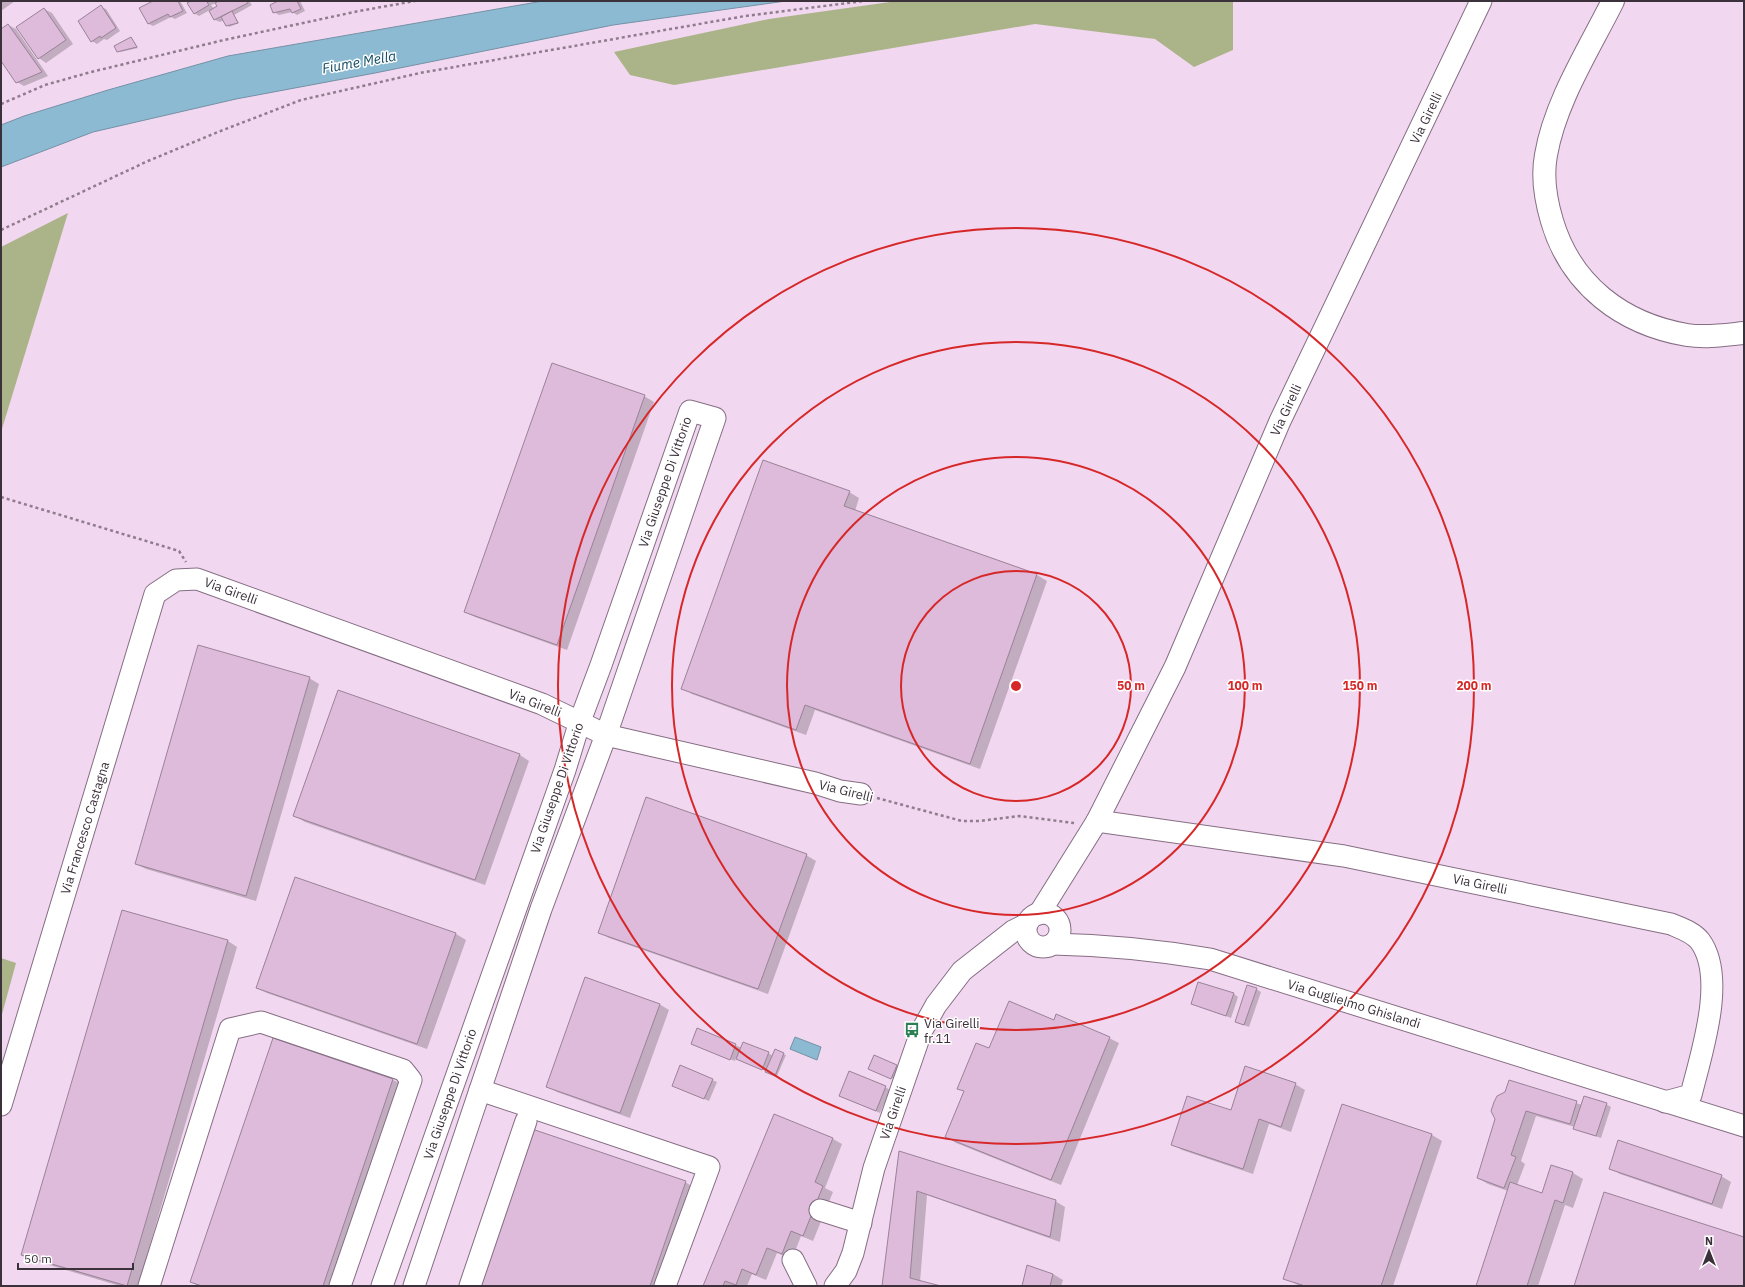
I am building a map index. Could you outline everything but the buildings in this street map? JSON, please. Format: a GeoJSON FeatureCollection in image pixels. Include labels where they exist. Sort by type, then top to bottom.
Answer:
{"type":"FeatureCollection","features":[{"type":"Feature","properties":{"kind":"highway"},"geometry":{"type":"LineString","coordinates":[[1613,1],[1568,90],[1554,123],[1546,156],[1545,183],[1549,209],[1557,236],[1569,261],[1587,285],[1606,302],[1630,316],[1656,328],[1688,335],[1718,336],[1744,333]]}},
{"type":"Feature","properties":{"kind":"street","name":"Via Girelli"},"geometry":{"type":"LineString","coordinates":[[835,1286],[846,1271],[861,1223],[874,1168],[921,1032],[936,1005],[962,971],[980,955],[1013,931],[1032,927],[1097,821],[1175,667],[1280,422],[1481,1]]}},
{"type":"Feature","properties":{"kind":"street","name":"Via Giuseppe Di Vittorio"},"geometry":{"type":"LineString","coordinates":[[382,1286],[565,770],[580,721],[601,666],[690,411],[715,418],[606,734],[541,908],[414,1286]]}},
{"type":"Feature","properties":{"kind":"street","name":"Via Girelli"},"geometry":{"type":"LineString","coordinates":[[197,579],[542,704],[606,734],[815,783],[840,791],[861,794]]}},
{"type":"Feature","properties":{"kind":"street","name":"Via Francesco Castagna"},"geometry":{"type":"LineString","coordinates":[[1,1105],[155,594],[176,580],[197,579]]}},
{"type":"Feature","properties":{"kind":"street","name":"Via Girelli"},"geometry":{"type":"LineString","coordinates":[[1097,821],[1344,856],[1671,924],[1689,932],[1699,939],[1708,956],[1712,983],[1711,1010],[1692,1096]]}},
{"type":"Feature","properties":{"kind":"street"},"geometry":{"type":"LineString","coordinates":[[1047,913],[1054,917],[1059,924],[1060,931],[1054,944],[1048,946],[1037,946],[1032,927],[1047,913]]}},
{"type":"Feature","properties":{"kind":"street","name":"Via Guglielmo Ghislandi"},"geometry":{"type":"LineString","coordinates":[[1059,924],[1101,944]]}},
{"type":"Feature","properties":{"kind":"street","name":"Via Guglielmo Ghislandi"},"geometry":{"type":"LineString","coordinates":[[1054,944],[1101,944],[1210,959],[1744,1126]]}},
{"type":"Feature","properties":{"kind":"street"},"geometry":{"type":"LineString","coordinates":[[150,1286],[230,1029],[261,1022],[403,1070],[411,1080],[340,1286]]}},
{"type":"Feature","properties":{"kind":"street","name":"Via Guglielmo Ghislandi"},"geometry":{"type":"LineString","coordinates":[[1603,1083],[1692,1096],[1744,1121]]}},
{"type":"Feature","properties":{"kind":"street"},"geometry":{"type":"LineString","coordinates":[[480,1090],[710,1167],[665,1286]]}},
{"type":"Feature","properties":{"kind":"street","name":"Via Guglielmo Ghislandi"},"geometry":{"type":"LineString","coordinates":[[1665,1102],[1692,1096]]}},
{"type":"Feature","properties":{"kind":"street"},"geometry":{"type":"LineString","coordinates":[[470,1286],[526,1122]]}},
{"type":"Feature","properties":{"kind":"street"},"geometry":{"type":"LineString","coordinates":[[820,1210],[861,1223]]}},
{"type":"Feature","properties":{"kind":"street"},"geometry":{"type":"LineString","coordinates":[[793,1260],[806,1286]]}},
{"type":"Feature","properties":{"kind":"path"},"geometry":{"type":"LineString","coordinates":[[1,104],[45,85],[91,72],[231,38],[359,11],[415,1]]}},
{"type":"Feature","properties":{"kind":"path"},"geometry":{"type":"LineString","coordinates":[[1,230],[148,161],[301,100],[420,73],[737,17],[864,1]]}},
{"type":"Feature","properties":{"kind":"path","name":"Via Girelli"},"geometry":{"type":"LineString","coordinates":[[1,497],[179,551],[197,579]]}},
{"type":"Feature","properties":{"kind":"path","name":"Via Girelli"},"geometry":{"type":"LineString","coordinates":[[861,794],[962,821],[979,821],[1019,816],[1079,823],[1097,821]]}},
{"type":"Feature","properties":{"kind":"green space"},"geometry":{"type":"Polygon","coordinates":[[[897,1],[1233,1],[1233,50],[1194,67],[1155,39],[1035,24],[674,85],[630,75],[614,52],[769,19],[897,1]]]}},
{"type":"Feature","properties":{"kind":"green space"},"geometry":{"type":"Polygon","coordinates":[[[68,213],[1,432],[1,247],[68,213]]]}},
{"type":"Feature","properties":{"kind":"green space"},"geometry":{"type":"Polygon","coordinates":[[[1,958],[16,963],[1,1018],[1,958]]]}},
{"type":"Feature","properties":{"kind":"water","name":"Fiume Mella"},"geometry":{"type":"Polygon","coordinates":[[[543,1],[786,1],[613,25],[375,73],[236,99],[93,132],[1,167],[1,125],[24,116],[108,90],[228,56],[543,1]]]}},
{"type":"Feature","properties":{"kind":"water"},"geometry":{"type":"Polygon","coordinates":[[[795,1037],[821,1047],[817,1060],[790,1049],[795,1037]]]}},
{"type":"Feature","properties":{"kind":"place","name":"Via Girelli fr.11"},"geometry":{"type":"Point","coordinates":[912,1030]}}]}
